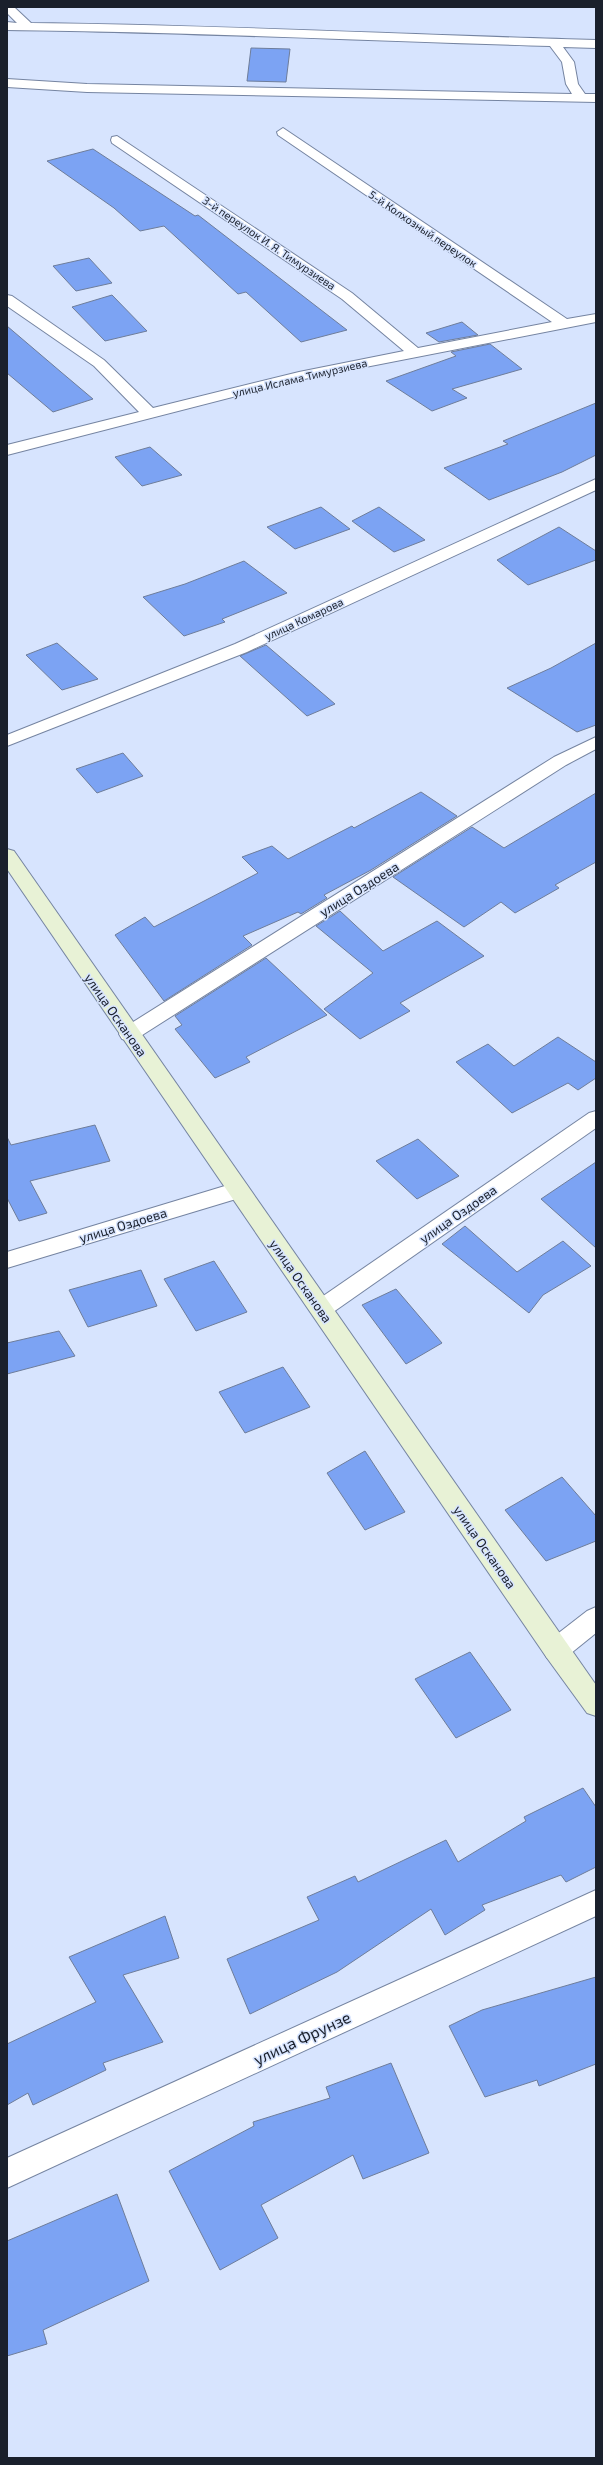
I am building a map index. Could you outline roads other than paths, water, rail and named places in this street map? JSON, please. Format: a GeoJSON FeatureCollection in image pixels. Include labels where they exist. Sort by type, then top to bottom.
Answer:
{"type":"FeatureCollection","features":[{"type":"Feature","properties":{"kind":"main road","name":"улица Осканова"},"geometry":{"type":"LineString","coordinates":[[7,855],[129,1034],[556,1650],[596,1705]]}},
{"type":"Feature","properties":{"kind":"street"},"geometry":{"type":"LineString","coordinates":[[7,7],[28,26]]}},
{"type":"Feature","properties":{"kind":"street"},"geometry":{"type":"LineString","coordinates":[[7,26],[177,28],[358,37],[596,44]]}},
{"type":"Feature","properties":{"kind":"street"},"geometry":{"type":"LineString","coordinates":[[552,42],[568,62],[572,84],[581,98]]}},
{"type":"Feature","properties":{"kind":"street"},"geometry":{"type":"LineString","coordinates":[[7,83],[87,88],[596,98]]}},
{"type":"Feature","properties":{"kind":"street","name":"5-й Колхозный переулок"},"geometry":{"type":"LineString","coordinates":[[283,132],[564,324]]}},
{"type":"Feature","properties":{"kind":"street","name":"3-й переулок И. Я. Тимурзиева"},"geometry":{"type":"LineString","coordinates":[[117,140],[347,296],[415,353]]}},
{"type":"Feature","properties":{"kind":"street"},"geometry":{"type":"LineString","coordinates":[[7,298],[99,363],[150,414]]}},
{"type":"Feature","properties":{"kind":"street","name":"улица Ислама Тимурзиева"},"geometry":{"type":"LineString","coordinates":[[7,450],[299,376],[596,318]]}},
{"type":"Feature","properties":{"kind":"street","name":"улица Комарова"},"geometry":{"type":"LineString","coordinates":[[7,741],[241,648],[596,484]]}},
{"type":"Feature","properties":{"kind":"street","name":"улица Оздоева"},"geometry":{"type":"LineString","coordinates":[[129,1034],[560,761],[594,746]]}},
{"type":"Feature","properties":{"kind":"street","name":"улица Оздоева"},"geometry":{"type":"LineString","coordinates":[[321,1309],[596,1118]]}},
{"type":"Feature","properties":{"kind":"street","name":"улица Оздоева"},"geometry":{"type":"LineString","coordinates":[[7,1260],[238,1190]]}},
{"type":"Feature","properties":{"kind":"street"},"geometry":{"type":"LineString","coordinates":[[556,1650],[596,1618]]}},
{"type":"Feature","properties":{"kind":"street","name":"улица Фрунзе"},"geometry":{"type":"LineString","coordinates":[[7,2173],[596,1903]]}}]}
